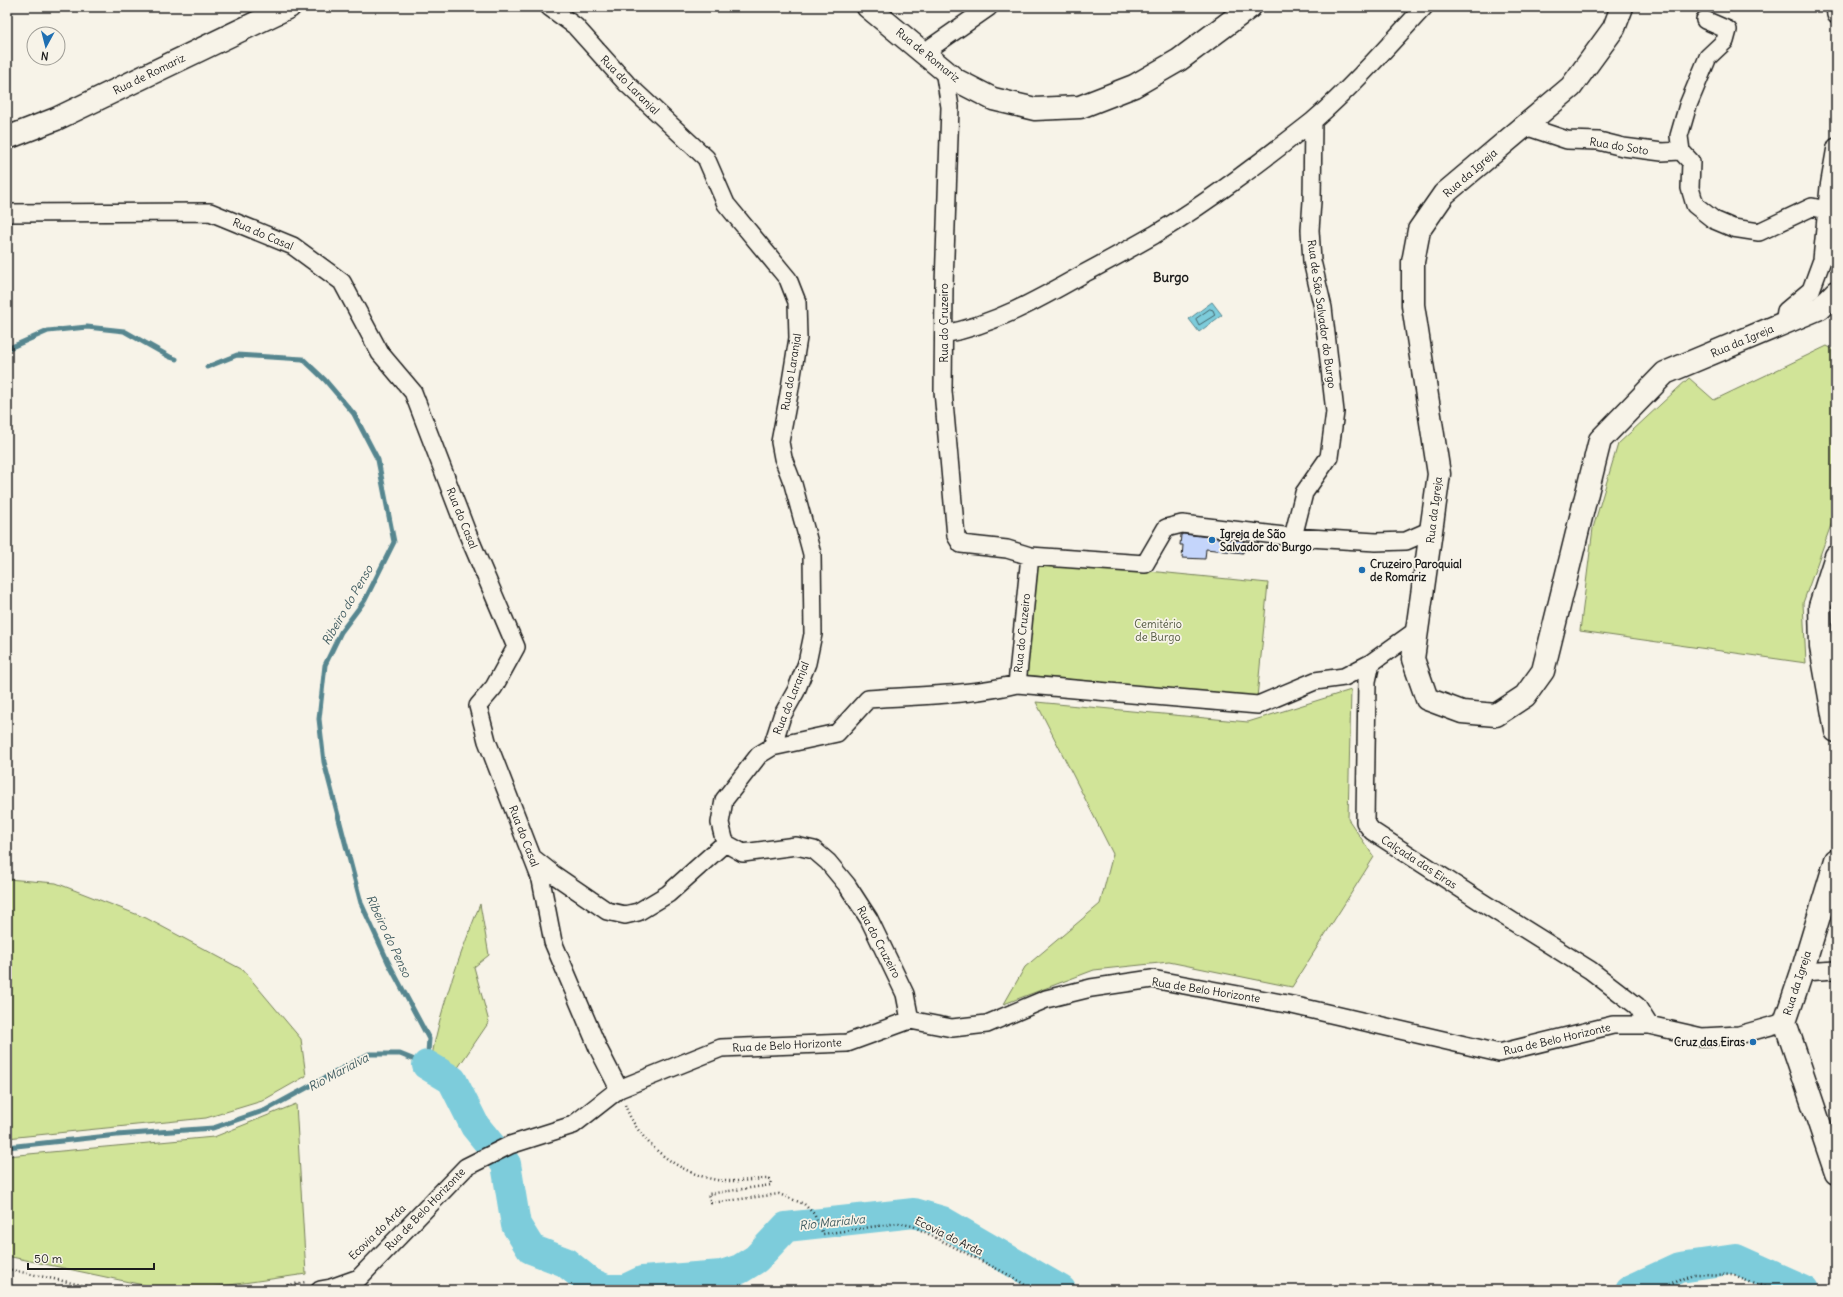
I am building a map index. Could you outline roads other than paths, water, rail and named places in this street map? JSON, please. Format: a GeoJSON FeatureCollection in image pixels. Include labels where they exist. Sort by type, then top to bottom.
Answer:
{"type":"FeatureCollection","features":[{"type":"Feature","properties":{"kind":"street","name":"Rua de Romariz"},"geometry":{"type":"LineString","coordinates":[[7,138],[56,119],[289,7]]}},
{"type":"Feature","properties":{"kind":"street","name":"Rua do Laranjal"},"geometry":{"type":"LineString","coordinates":[[549,7],[575,26],[627,84],[706,158],[726,204],[788,279],[797,302],[798,338],[780,442],[783,458],[793,484],[812,554],[813,634],[807,663],[796,692],[782,716],[772,747]]}},
{"type":"Feature","properties":{"kind":"street","name":"Rua de Romariz"},"geometry":{"type":"LineString","coordinates":[[868,7],[956,80],[993,99],[1034,109],[1080,107],[1134,86],[1179,60],[1250,7]]}},
{"type":"Feature","properties":{"kind":"street"},"geometry":{"type":"LineString","coordinates":[[923,53],[988,7]]}},
{"type":"Feature","properties":{"kind":"street"},"geometry":{"type":"LineString","coordinates":[[944,334],[965,330],[1003,315],[1058,288],[1154,234],[1204,202],[1313,121],[1332,104],[1378,57],[1424,7]]}},
{"type":"Feature","properties":{"kind":"street","name":"Rua da Igreja"},"geometry":{"type":"LineString","coordinates":[[1622,7],[1614,28],[1571,87],[1444,194],[1419,230],[1413,262],[1413,305],[1439,474],[1413,659],[1427,698],[1462,712],[1496,715],[1525,696],[1543,671],[1600,440],[1665,373],[1820,308],[1836,292]]}},
{"type":"Feature","properties":{"kind":"street"},"geometry":{"type":"LineString","coordinates":[[1835,7],[1836,15]]}},
{"type":"Feature","properties":{"kind":"street"},"geometry":{"type":"LineString","coordinates":[[1705,20],[1728,30],[1725,41],[1708,57],[1688,105],[1679,136],[1681,151],[1691,162],[1690,188],[1695,205],[1714,220],[1732,228],[1759,232],[1812,207],[1826,210]]}},
{"type":"Feature","properties":{"kind":"street","name":"Rua do Cruzeiro"},"geometry":{"type":"LineString","coordinates":[[910,1020],[905,994],[869,919],[847,885],[828,862],[814,850],[796,846],[743,853],[725,843],[720,823],[724,800],[759,755],[772,747],[837,733],[868,699],[990,691],[1017,684],[1030,556],[1008,549],[961,544],[956,536],[943,391],[944,285],[950,107],[944,70]]}},
{"type":"Feature","properties":{"kind":"street","name":"Rua de São Salvador do Burgo"},"geometry":{"type":"LineString","coordinates":[[1293,537],[1304,494],[1329,457],[1335,412],[1323,308],[1312,261],[1310,230],[1312,201],[1313,121]]}},
{"type":"Feature","properties":{"kind":"street","name":"Rua do Soto"},"geometry":{"type":"LineString","coordinates":[[1525,126],[1567,140],[1599,140],[1623,147],[1662,152],[1681,151]]}},
{"type":"Feature","properties":{"kind":"street"},"geometry":{"type":"LineString","coordinates":[[1784,323],[1786,311],[1811,290],[1822,260],[1826,210],[1836,148]]}},
{"type":"Feature","properties":{"kind":"street","name":"Rua do Casal"},"geometry":{"type":"LineString","coordinates":[[7,213],[210,212],[293,246],[342,282],[380,353],[413,392],[466,530],[516,647],[494,687],[478,706],[488,741],[542,880],[553,942],[598,1048],[619,1089]]}},
{"type":"Feature","properties":{"kind":"street"},"geometry":{"type":"LineString","coordinates":[[1030,556],[1145,564],[1166,528],[1182,524],[1293,537],[1376,542],[1406,541],[1431,530]]}},
{"type":"Feature","properties":{"kind":"street"},"geometry":{"type":"LineString","coordinates":[[1836,556],[1820,606],[1821,647],[1836,731]]}},
{"type":"Feature","properties":{"kind":"street"},"geometry":{"type":"LineString","coordinates":[[1017,684],[1258,705],[1315,681],[1344,676],[1371,664],[1417,630]]}},
{"type":"Feature","properties":{"kind":"street","name":"Calçada das Eiras"},"geometry":{"type":"LineString","coordinates":[[1371,664],[1368,680],[1365,822],[1372,831],[1379,836],[1590,970],[1637,1006],[1649,1025]]}},
{"type":"Feature","properties":{"kind":"street"},"geometry":{"type":"LineString","coordinates":[[533,858],[552,874],[607,911],[625,915],[638,912],[668,894],[725,843]]}},
{"type":"Feature","properties":{"kind":"street","name":"Rua da Igreja"},"geometry":{"type":"LineString","coordinates":[[1836,860],[1802,972],[1784,1022],[1836,1173]]}},
{"type":"Feature","properties":{"kind":"street"},"geometry":{"type":"LineString","coordinates":[[1802,972],[1836,970]]}},
{"type":"Feature","properties":{"kind":"street","name":"Rua de Belo Horizonte"},"geometry":{"type":"LineString","coordinates":[[317,1285],[331,1288],[359,1278],[466,1167],[510,1145],[573,1125],[619,1089],[721,1048],[847,1043],[910,1020],[952,1028],[987,1024],[1046,999],[1090,988],[1152,979],[1292,1005],[1499,1053],[1613,1025],[1649,1025],[1702,1037],[1739,1034],[1784,1022]]}},
{"type":"Feature","properties":{"kind":"water"},"geometry":{"type":"Polygon","coordinates":[[[1212,302],[1222,315],[1199,332],[1189,319],[1212,302]]]}},
{"type":"Feature","properties":{"kind":"waterway","name":"Ribeiro do Penso"},"geometry":{"type":"LineString","coordinates":[[7,349],[48,331],[87,327],[124,331],[176,359]]}},
{"type":"Feature","properties":{"kind":"waterway","name":"Ribeiro do Penso"},"geometry":{"type":"LineString","coordinates":[[7,1147],[117,1135],[213,1128],[266,1110],[369,1054],[400,1054],[427,1065],[429,1039],[388,962],[361,903],[324,762],[319,719],[325,665],[341,632],[365,600],[394,542],[378,460],[354,414],[325,380],[303,359],[237,355],[207,367]]}},
{"type":"Feature","properties":{"kind":"waterway","name":"Rio Marialva"},"geometry":{"type":"LineString","coordinates":[[427,1065],[452,1080],[475,1126],[506,1164],[516,1225],[531,1249],[565,1262],[591,1283],[606,1289],[625,1289],[642,1281],[722,1275],[740,1269],[756,1259],[786,1227],[914,1213],[942,1221],[1061,1290]]}},
{"type":"Feature","properties":{"kind":"waterway","name":"Rio Marialva"},"geometry":{"type":"LineString","coordinates":[[1630,1290],[1680,1267],[1736,1259],[1805,1290]]}},
{"type":"Feature","properties":{"kind":"place","name":"Igreja de São Salvador do Burgo"},"geometry":{"type":"Point","coordinates":[1212,540]}},
{"type":"Feature","properties":{"kind":"place","name":"Cruzeiro Paroquial de Romariz"},"geometry":{"type":"Point","coordinates":[1362,570]}},
{"type":"Feature","properties":{"kind":"place","name":"Cruz das Eiras"},"geometry":{"type":"Point","coordinates":[1753,1042]}},
{"type":"Feature","properties":{"kind":"district","name":"Burgo"},"geometry":{"type":"Point","coordinates":[1171,277]}},
{"type":"Feature","properties":{"kind":"park label","name":"Cemitério de Burgo"},"geometry":{"type":"Point","coordinates":[1158,630]}}]}
